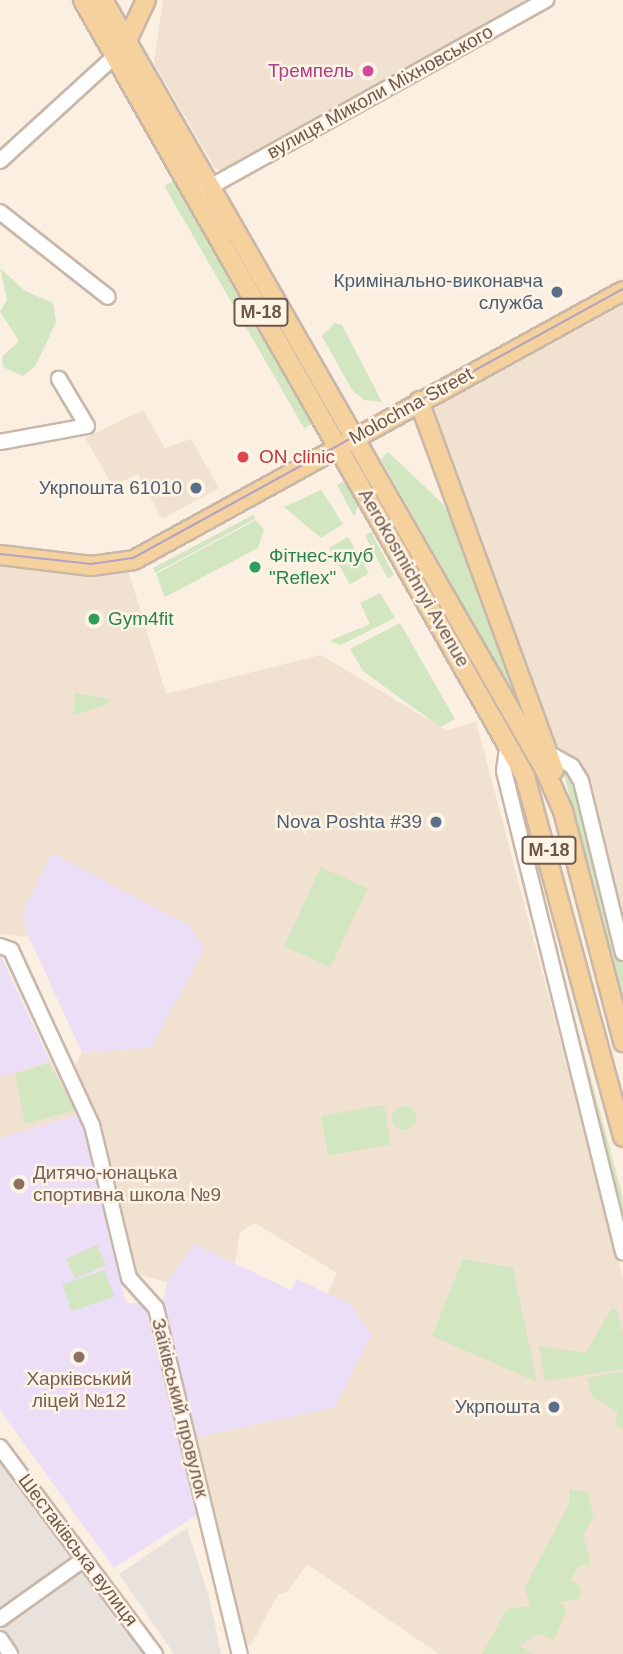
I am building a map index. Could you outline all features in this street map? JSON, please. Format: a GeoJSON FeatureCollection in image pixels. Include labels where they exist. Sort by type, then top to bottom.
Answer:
{"type":"FeatureCollection","features":[{"type":"Feature","properties":{"kind":"main road","name":"М-18"},"geometry":{"type":"LineString","coordinates":[[83,0],[114,57]]}},
{"type":"Feature","properties":{"kind":"main road","name":"М-18"},"geometry":{"type":"LineString","coordinates":[[103,0],[128,40]]}},
{"type":"Feature","properties":{"kind":"main road"},"geometry":{"type":"LineString","coordinates":[[114,57],[128,40],[145,4]]}},
{"type":"Feature","properties":{"kind":"main road"},"geometry":{"type":"LineString","coordinates":[[143,65],[145,4]]}},
{"type":"Feature","properties":{"kind":"main road","name":"Aerokosmichnyi Avenue"},"geometry":{"type":"LineString","coordinates":[[128,40],[358,436],[532,746],[563,811],[623,1042]]}},
{"type":"Feature","properties":{"kind":"main road","name":"Aerokosmichnyi Avenue"},"geometry":{"type":"LineString","coordinates":[[114,57],[508,741],[540,816],[623,1137]]}},
{"type":"Feature","properties":{"kind":"main road","name":"Molochna Street"},"geometry":{"type":"LineString","coordinates":[[0,555],[91,566],[125,562],[623,291]]}},
{"type":"Feature","properties":{"kind":"main road"},"geometry":{"type":"LineString","coordinates":[[419,401],[550,753],[563,811]]}},
{"type":"Feature","properties":{"kind":"main road"},"geometry":{"type":"LineString","coordinates":[[504,697],[520,702],[524,681]]}},
{"type":"Feature","properties":{"kind":"street","name":"вулиця Миколи Міхновського"},"geometry":{"type":"LineString","coordinates":[[195,196],[546,0]]}},
{"type":"Feature","properties":{"kind":"street"},"geometry":{"type":"LineString","coordinates":[[0,160],[114,57]]}},
{"type":"Feature","properties":{"kind":"street"},"geometry":{"type":"LineString","coordinates":[[0,212],[108,296]]}},
{"type":"Feature","properties":{"kind":"street"},"geometry":{"type":"LineString","coordinates":[[0,442],[87,426],[59,379]]}},
{"type":"Feature","properties":{"kind":"street"},"geometry":{"type":"LineString","coordinates":[[508,741],[504,771],[623,1253]]}},
{"type":"Feature","properties":{"kind":"street"},"geometry":{"type":"LineString","coordinates":[[532,746],[572,766],[581,781],[623,954]]}},
{"type":"Feature","properties":{"kind":"street","name":"Заїківський провулок"},"geometry":{"type":"LineString","coordinates":[[0,946],[11,950],[92,1125],[128,1278],[156,1308],[240,1654]]}},
{"type":"Feature","properties":{"kind":"street","name":"Шестаківська вулиця"},"geometry":{"type":"LineString","coordinates":[[0,1447],[155,1654]]}},
{"type":"Feature","properties":{"kind":"street"},"geometry":{"type":"LineString","coordinates":[[0,1619],[84,1559]]}},
{"type":"Feature","properties":{"kind":"street"},"geometry":{"type":"LineString","coordinates":[[0,1639],[10,1654]]}},
{"type":"Feature","properties":{"kind":"shaded area"},"geometry":{"type":"Polygon","coordinates":[[[163,0],[539,0],[224,172],[215,168],[154,63],[163,0]]]}},
{"type":"Feature","properties":{"kind":"shaded area"},"geometry":{"type":"Polygon","coordinates":[[[623,302],[623,919],[582,768],[554,743],[433,409],[623,302]]]}},
{"type":"Feature","properties":{"kind":"shaded area"},"geometry":{"type":"Polygon","coordinates":[[[143,410],[165,448],[191,439],[219,488],[162,519],[138,474],[113,486],[85,438],[143,410]]]}},
{"type":"Feature","properties":{"kind":"shaded area"},"geometry":{"type":"Polygon","coordinates":[[[0,563],[104,575],[128,570],[166,694],[321,655],[447,731],[476,721],[623,1279],[623,1654],[439,1654],[307,1564],[286,1593],[278,1594],[251,1645],[241,1647],[194,1438],[334,1407],[327,1294],[337,1273],[255,1223],[240,1233],[235,1263],[194,1244],[167,1282],[134,1273],[73,1070],[82,1053],[152,1047],[196,938],[190,926],[25,928],[28,937],[0,934],[0,563]]]}},
{"type":"Feature","properties":{"kind":"shaded area"},"geometry":{"type":"Polygon","coordinates":[[[52,853],[190,926],[204,949],[152,1047],[82,1053],[25,928],[23,910],[52,853]]]}},
{"type":"Feature","properties":{"kind":"shaded area"},"geometry":{"type":"Polygon","coordinates":[[[0,954],[50,1061],[0,1077],[0,954]]]}},
{"type":"Feature","properties":{"kind":"shaded area"},"geometry":{"type":"Polygon","coordinates":[[[50,1061],[81,1114],[0,1138],[0,1077],[50,1061]]]}},
{"type":"Feature","properties":{"kind":"shaded area","name":"Харківський ліцей №12"},"geometry":{"type":"Polygon","coordinates":[[[81,1114],[126,1303],[144,1303],[201,1512],[114,1568],[0,1410],[0,1138],[81,1114]]]}},
{"type":"Feature","properties":{"kind":"shaded area"},"geometry":{"type":"Polygon","coordinates":[[[194,1244],[291,1290],[297,1279],[352,1305],[371,1335],[335,1407],[194,1438],[162,1307],[167,1282],[194,1244]]]}},
{"type":"Feature","properties":{"kind":"shaded area"},"geometry":{"type":"Polygon","coordinates":[[[0,1456],[150,1654],[0,1654],[0,1456]]]}},
{"type":"Feature","properties":{"kind":"shaded area"},"geometry":{"type":"Polygon","coordinates":[[[187,1528],[210,1601],[221,1654],[174,1654],[119,1574],[187,1528]]]}},
{"type":"Feature","properties":{"kind":"green space"},"geometry":{"type":"Polygon","coordinates":[[[173,181],[313,423],[304,428],[164,186],[173,181]]]}},
{"type":"Feature","properties":{"kind":"green space"},"geometry":{"type":"Polygon","coordinates":[[[0,268],[25,291],[53,303],[56,322],[36,365],[23,376],[3,367],[2,357],[19,341],[0,312],[7,300],[0,268]]]}},
{"type":"Feature","properties":{"kind":"green space"},"geometry":{"type":"Polygon","coordinates":[[[335,323],[342,325],[382,402],[364,400],[352,390],[322,336],[335,323]]]}},
{"type":"Feature","properties":{"kind":"green space"},"geometry":{"type":"Polygon","coordinates":[[[388,452],[442,503],[458,529],[516,697],[381,459],[388,452]]]}},
{"type":"Feature","properties":{"kind":"green space"},"geometry":{"type":"Polygon","coordinates":[[[344,481],[359,505],[354,516],[337,485],[344,481]]]}},
{"type":"Feature","properties":{"kind":"green space"},"geometry":{"type":"Polygon","coordinates":[[[321,490],[343,524],[321,538],[284,507],[321,490]]]}},
{"type":"Feature","properties":{"kind":"green space"},"geometry":{"type":"Polygon","coordinates":[[[253,515],[255,519],[155,573],[153,568],[253,515]]]}},
{"type":"Feature","properties":{"kind":"green space"},"geometry":{"type":"Polygon","coordinates":[[[256,520],[264,530],[258,548],[165,597],[156,574],[256,520]]]}},
{"type":"Feature","properties":{"kind":"green space"},"geometry":{"type":"Polygon","coordinates":[[[371,532],[394,575],[388,579],[365,535],[371,532]]]}},
{"type":"Feature","properties":{"kind":"green space"},"geometry":{"type":"Polygon","coordinates":[[[348,537],[369,573],[350,584],[329,548],[348,537]]]}},
{"type":"Feature","properties":{"kind":"green space"},"geometry":{"type":"Polygon","coordinates":[[[380,593],[395,618],[341,645],[329,641],[370,624],[360,603],[380,593]]]}},
{"type":"Feature","properties":{"kind":"green space"},"geometry":{"type":"Polygon","coordinates":[[[400,623],[455,719],[440,727],[363,671],[350,649],[400,623]]]}},
{"type":"Feature","properties":{"kind":"green space"},"geometry":{"type":"Polygon","coordinates":[[[75,693],[109,699],[110,703],[74,715],[75,693]]]}},
{"type":"Feature","properties":{"kind":"green space"},"geometry":{"type":"Polygon","coordinates":[[[562,767],[576,786],[598,860],[623,962],[623,1001],[562,767]]]}},
{"type":"Feature","properties":{"kind":"green space"},"geometry":{"type":"Polygon","coordinates":[[[512,783],[623,1198],[623,1228],[512,783]]]}},
{"type":"Feature","properties":{"kind":"green space"},"geometry":{"type":"Polygon","coordinates":[[[321,867],[367,889],[330,967],[284,946],[321,867]]]}},
{"type":"Feature","properties":{"kind":"green space"},"geometry":{"type":"Polygon","coordinates":[[[49,1063],[75,1110],[25,1124],[15,1074],[49,1063]]]}},
{"type":"Feature","properties":{"kind":"green space"},"geometry":{"type":"Polygon","coordinates":[[[384,1105],[391,1144],[328,1156],[321,1116],[384,1105]]]}},
{"type":"Feature","properties":{"kind":"green space"},"geometry":{"type":"Polygon","coordinates":[[[404,1106],[415,1113],[416,1118],[409,1129],[404,1130],[393,1123],[392,1118],[399,1107],[404,1106]]]}},
{"type":"Feature","properties":{"kind":"green space"},"geometry":{"type":"Polygon","coordinates":[[[97,1245],[106,1265],[75,1279],[66,1259],[97,1245]]]}},
{"type":"Feature","properties":{"kind":"green space"},"geometry":{"type":"Polygon","coordinates":[[[463,1259],[513,1268],[537,1382],[432,1336],[463,1259]]]}},
{"type":"Feature","properties":{"kind":"green space"},"geometry":{"type":"Polygon","coordinates":[[[105,1270],[114,1296],[72,1311],[62,1285],[105,1270]]]}},
{"type":"Feature","properties":{"kind":"green space"},"geometry":{"type":"Polygon","coordinates":[[[611,1309],[617,1309],[623,1334],[623,1369],[545,1381],[539,1346],[586,1353],[611,1309]]]}},
{"type":"Feature","properties":{"kind":"green space"},"geometry":{"type":"Polygon","coordinates":[[[623,1371],[623,1429],[615,1424],[618,1412],[592,1397],[587,1378],[623,1371]]]}},
{"type":"Feature","properties":{"kind":"green space"},"geometry":{"type":"Polygon","coordinates":[[[569,1489],[589,1493],[593,1518],[583,1534],[591,1564],[579,1566],[571,1580],[581,1587],[579,1599],[560,1602],[567,1610],[554,1640],[537,1634],[520,1646],[533,1654],[482,1654],[507,1609],[530,1606],[525,1587],[570,1502],[569,1489]]]}},
{"type":"Feature","properties":{"kind":"tram line"},"geometry":{"type":"LineString","coordinates":[[0,554],[91,564],[133,558],[623,289]]}},
{"type":"Feature","properties":{"kind":"place","name":"Тремпель"},"geometry":{"type":"Point","coordinates":[368,71]}},
{"type":"Feature","properties":{"kind":"place","name":"Кримінально-виконавча служба"},"geometry":{"type":"Point","coordinates":[557,292]}},
{"type":"Feature","properties":{"kind":"place","name":"ON clinic"},"geometry":{"type":"Point","coordinates":[243,457]}},
{"type":"Feature","properties":{"kind":"place","name":"Укрпошта 61010"},"geometry":{"type":"Point","coordinates":[196,488]}},
{"type":"Feature","properties":{"kind":"place","name":"Фітнес-клуб \"Reflex\""},"geometry":{"type":"Point","coordinates":[255,567]}},
{"type":"Feature","properties":{"kind":"place","name":"Gym4fit"},"geometry":{"type":"Point","coordinates":[94,619]}},
{"type":"Feature","properties":{"kind":"place","name":"Nova Poshta #39"},"geometry":{"type":"Point","coordinates":[436,822]}},
{"type":"Feature","properties":{"kind":"place","name":"Дитячо-юнацька спортивна школа №9"},"geometry":{"type":"Point","coordinates":[19,1184]}},
{"type":"Feature","properties":{"kind":"place","name":"Харківський ліцей №12"},"geometry":{"type":"Point","coordinates":[79,1357]}},
{"type":"Feature","properties":{"kind":"place","name":"Укрпошта"},"geometry":{"type":"Point","coordinates":[554,1407]}}]}
